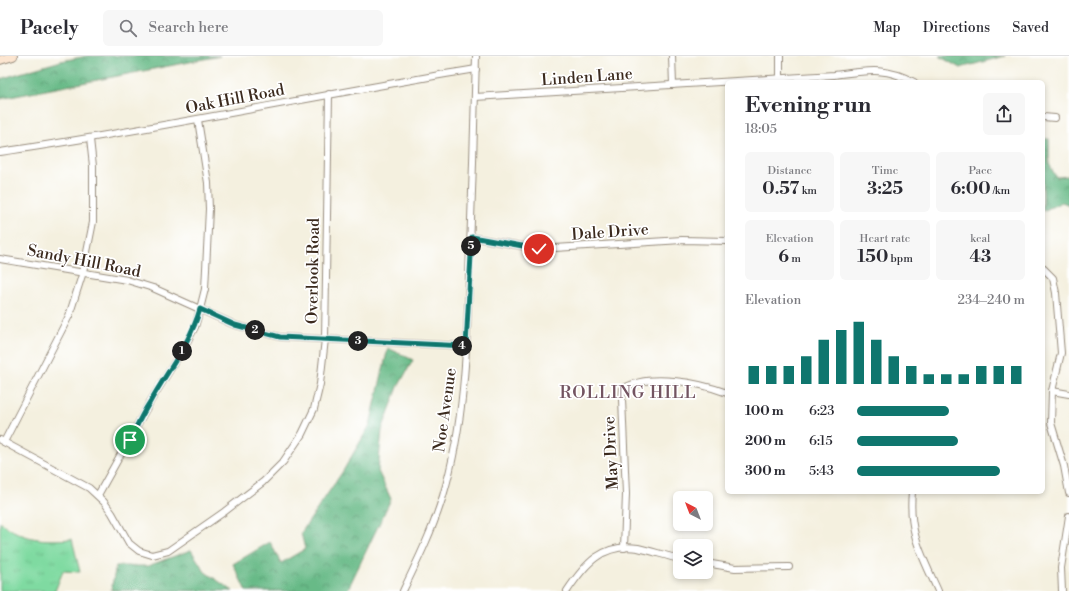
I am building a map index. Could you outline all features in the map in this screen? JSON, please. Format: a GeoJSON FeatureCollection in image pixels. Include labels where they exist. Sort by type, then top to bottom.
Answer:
{"type":"FeatureCollection","features":[{"type":"Feature","properties":{"kind":"main road"},"geometry":{"type":"LineString","coordinates":[[0,60],[13,56]]}},
{"type":"Feature","properties":{"kind":"street","name":"Noe Avenue"},"geometry":{"type":"LineString","coordinates":[[403,591],[428,537],[447,482],[458,428],[466,346],[472,237],[476,56]]}},
{"type":"Feature","properties":{"kind":"street"},"geometry":{"type":"LineString","coordinates":[[672,56],[673,85]]}},
{"type":"Feature","properties":{"kind":"street"},"geometry":{"type":"LineString","coordinates":[[780,56],[780,78]]}},
{"type":"Feature","properties":{"kind":"street","name":"Oak Hill Road"},"geometry":{"type":"LineString","coordinates":[[0,152],[90,139],[198,120],[329,94],[476,69]]}},
{"type":"Feature","properties":{"kind":"street","name":"Linden Lane"},"geometry":{"type":"LineString","coordinates":[[749,80],[878,70],[898,74],[910,80]]}},
{"type":"Feature","properties":{"kind":"street","name":"Linden Lane"},"geometry":{"type":"LineString","coordinates":[[475,97],[725,82]]}},
{"type":"Feature","properties":{"kind":"street","name":"Overlook Road"},"geometry":{"type":"LineString","coordinates":[[98,495],[112,512],[133,547],[145,554],[152,555],[168,551],[263,482],[283,462],[302,434],[314,409],[320,384],[325,339],[329,94]]}},
{"type":"Feature","properties":{"kind":"street"},"geometry":{"type":"LineString","coordinates":[[1045,117],[1054,118]]}},
{"type":"Feature","properties":{"kind":"street"},"geometry":{"type":"LineString","coordinates":[[90,139],[93,166],[93,222],[83,272],[69,316],[2,441],[80,482],[98,495],[150,402],[186,344],[195,327],[200,309],[205,289],[209,209],[208,183],[198,120]]}},
{"type":"Feature","properties":{"kind":"street","name":"Dale Drive"},"geometry":{"type":"LineString","coordinates":[[472,237],[539,249],[682,240],[725,241]]}},
{"type":"Feature","properties":{"kind":"street","name":"Sandy Hill Road"},"geometry":{"type":"LineString","coordinates":[[0,259],[127,280],[153,288],[235,325],[280,337],[466,346]]}},
{"type":"Feature","properties":{"kind":"street"},"geometry":{"type":"LineString","coordinates":[[1045,270],[1050,274],[1055,284],[1060,340],[1060,362],[1052,391],[1051,423],[1064,466],[1069,493]]}},
{"type":"Feature","properties":{"kind":"street","name":"May Drive"},"geometry":{"type":"LineString","coordinates":[[624,548],[626,513],[622,399],[623,389],[635,383],[672,382],[708,386],[725,392]]}},
{"type":"Feature","properties":{"kind":"street"},"geometry":{"type":"LineString","coordinates":[[1052,391],[1069,394]]}},
{"type":"Feature","properties":{"kind":"street"},"geometry":{"type":"LineString","coordinates":[[912,494],[911,522],[916,542],[938,591]]}},
{"type":"Feature","properties":{"kind":"street"},"geometry":{"type":"LineString","coordinates":[[1062,591],[1061,568],[1069,516]]}},
{"type":"Feature","properties":{"kind":"street"},"geometry":{"type":"LineString","coordinates":[[567,591],[588,562],[600,554],[611,550],[638,548],[673,556]]}},
{"type":"Feature","properties":{"kind":"street"},"geometry":{"type":"LineString","coordinates":[[713,564],[735,568],[789,567]]}},
{"type":"Feature","properties":{"kind":"green space"},"geometry":{"type":"Polygon","coordinates":[[[88,56],[220,56],[0,99],[0,79],[61,61],[88,56]]]}},
{"type":"Feature","properties":{"kind":"green space"},"geometry":{"type":"Polygon","coordinates":[[[939,56],[1005,56],[960,68],[939,56]]]}},
{"type":"Feature","properties":{"kind":"green space"},"geometry":{"type":"Polygon","coordinates":[[[1045,139],[1049,139],[1049,164],[1056,177],[1069,176],[1069,205],[1062,202],[1045,210],[1045,139]]]}},
{"type":"Feature","properties":{"kind":"green space"},"geometry":{"type":"Polygon","coordinates":[[[388,348],[413,360],[398,387],[382,430],[378,471],[391,499],[347,591],[246,591],[233,564],[270,542],[281,563],[305,549],[301,533],[343,471],[370,425],[388,348]]]}},
{"type":"Feature","properties":{"kind":"green space"},"geometry":{"type":"Polygon","coordinates":[[[0,522],[18,533],[34,538],[43,540],[72,539],[80,572],[63,571],[55,591],[0,591],[0,522]]]}},
{"type":"Feature","properties":{"kind":"green space"},"geometry":{"type":"Polygon","coordinates":[[[191,550],[205,572],[233,591],[111,590],[116,566],[148,566],[191,550]]]}},
{"type":"Feature","properties":{"kind":"district","name":"ROLLING HILL"},"geometry":{"type":"Point","coordinates":[628,393]}},
{"type":"Feature","properties":{"kind":"route"},"geometry":{"type":"LineString","coordinates":[[130,440],[150,402],[186,344],[195,327],[200,309],[235,325],[280,337],[466,346],[472,237],[539,249]]}}]}
